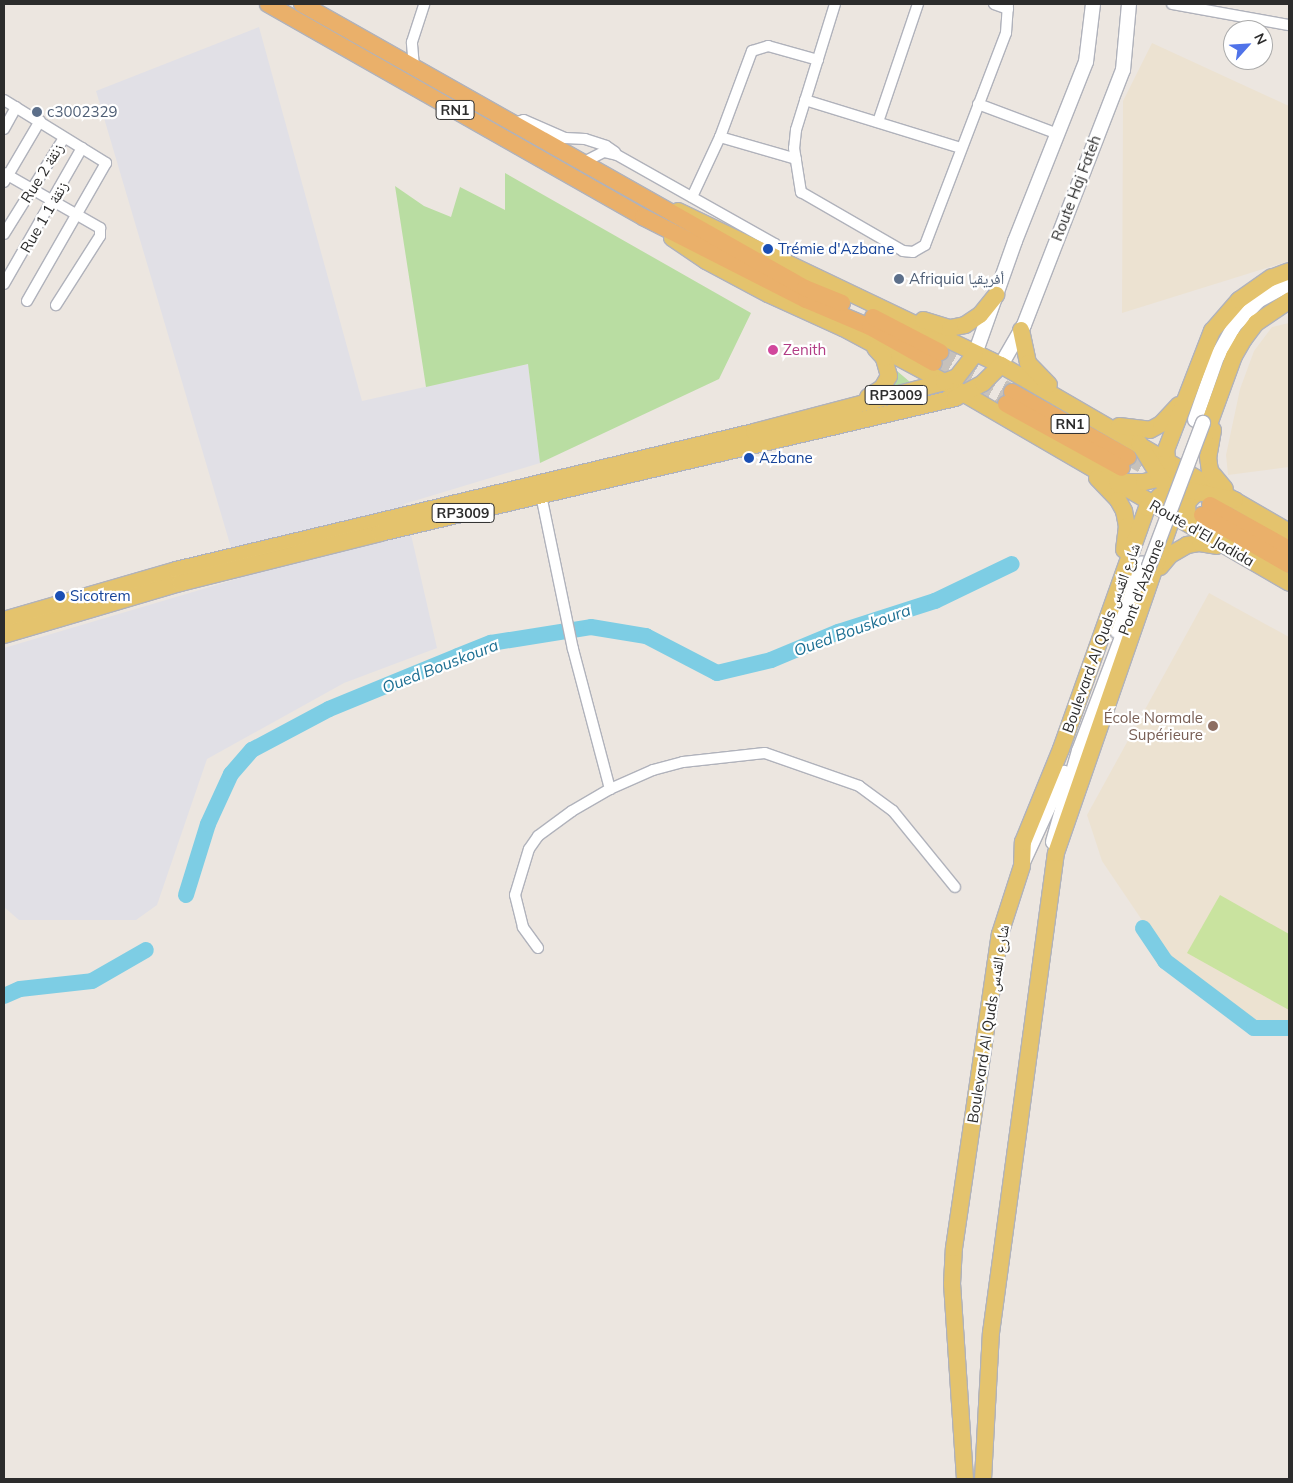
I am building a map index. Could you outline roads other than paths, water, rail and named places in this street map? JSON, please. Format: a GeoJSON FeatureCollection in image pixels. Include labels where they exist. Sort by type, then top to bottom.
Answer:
{"type":"FeatureCollection","features":[{"type":"Feature","properties":{"kind":"highway","name":"RN1"},"geometry":{"type":"LineString","coordinates":[[268,4],[643,217],[806,300],[870,327],[942,353]]}},
{"type":"Feature","properties":{"kind":"highway","name":"RN1"},"geometry":{"type":"LineString","coordinates":[[302,4],[806,288],[879,319],[942,353]]}},
{"type":"Feature","properties":{"kind":"highway","name":"RN1"},"geometry":{"type":"LineString","coordinates":[[1009,398],[1121,469]]}},
{"type":"Feature","properties":{"kind":"highway"},"geometry":{"type":"LineString","coordinates":[[1195,513],[1289,549]]}},
{"type":"Feature","properties":{"kind":"highway"},"geometry":{"type":"LineString","coordinates":[[1195,513],[1289,565]]}},
{"type":"Feature","properties":{"kind":"main road"},"geometry":{"type":"LineString","coordinates":[[954,385],[975,354],[1086,62],[1093,4]]}},
{"type":"Feature","properties":{"kind":"main road","name":"Route Haj Fateh"},"geometry":{"type":"LineString","coordinates":[[986,376],[1020,330],[1123,70],[1129,4]]}},
{"type":"Feature","properties":{"kind":"main road"},"geometry":{"type":"LineString","coordinates":[[651,200],[709,223],[778,258],[902,316],[959,327],[980,315],[996,295]]}},
{"type":"Feature","properties":{"kind":"main road"},"geometry":{"type":"LineString","coordinates":[[643,217],[706,261],[954,385],[985,408],[1073,456],[1110,491],[1124,511],[1127,526],[1120,585]]}},
{"type":"Feature","properties":{"kind":"main road"},"geometry":{"type":"LineString","coordinates":[[1195,513],[1172,482],[1166,459],[1186,395],[1212,331],[1225,314],[1256,287],[1289,271]]}},
{"type":"Feature","properties":{"kind":"main road"},"geometry":{"type":"LineString","coordinates":[[1199,422],[1217,357],[1234,326],[1258,301],[1289,284]]}},
{"type":"Feature","properties":{"kind":"main road"},"geometry":{"type":"LineString","coordinates":[[1199,422],[1232,341],[1263,307],[1289,292]]}},
{"type":"Feature","properties":{"kind":"main road"},"geometry":{"type":"LineString","coordinates":[[1150,503],[1194,463],[1234,356],[1252,328],[1272,310],[1289,301]]}},
{"type":"Feature","properties":{"kind":"main road"},"geometry":{"type":"LineString","coordinates":[[902,316],[942,353],[959,360],[954,385]]}},
{"type":"Feature","properties":{"kind":"main road"},"geometry":{"type":"LineString","coordinates":[[1020,330],[1024,353],[1031,369],[1073,407]]}},
{"type":"Feature","properties":{"kind":"main road"},"geometry":{"type":"LineString","coordinates":[[848,407],[876,394],[887,382],[887,367],[872,345]]}},
{"type":"Feature","properties":{"kind":"main road"},"geometry":{"type":"LineString","coordinates":[[942,353],[975,354]]}},
{"type":"Feature","properties":{"kind":"main road"},"geometry":{"type":"LineString","coordinates":[[975,354],[986,376],[985,408]]}},
{"type":"Feature","properties":{"kind":"main road"},"geometry":{"type":"LineString","coordinates":[[975,354],[986,376]]}},
{"type":"Feature","properties":{"kind":"main road"},"geometry":{"type":"LineString","coordinates":[[926,405],[954,385],[986,376],[1029,382],[1166,459]]}},
{"type":"Feature","properties":{"kind":"main road","name":"RP3009"},"geometry":{"type":"LineString","coordinates":[[4,620],[186,567],[848,407],[954,385]]}},
{"type":"Feature","properties":{"kind":"main road"},"geometry":{"type":"LineString","coordinates":[[1221,393],[1208,457],[1216,481],[1235,500],[1289,532]]}},
{"type":"Feature","properties":{"kind":"main road"},"geometry":{"type":"LineString","coordinates":[[1091,417],[1126,428],[1150,430],[1161,424],[1186,395]]}},
{"type":"Feature","properties":{"kind":"main road"},"geometry":{"type":"LineString","coordinates":[[926,405],[985,408]]}},
{"type":"Feature","properties":{"kind":"main road","name":"RP3009"},"geometry":{"type":"LineString","coordinates":[[4,635],[180,583],[541,495],[926,405]]}},
{"type":"Feature","properties":{"kind":"main road","name":"Pont d'Azbane"},"geometry":{"type":"LineString","coordinates":[[1077,750],[1149,568],[1199,422]]}},
{"type":"Feature","properties":{"kind":"main road"},"geometry":{"type":"LineString","coordinates":[[1139,443],[1195,513]]}},
{"type":"Feature","properties":{"kind":"main road"},"geometry":{"type":"LineString","coordinates":[[1135,483],[1143,478],[1147,467],[1139,443]]}},
{"type":"Feature","properties":{"kind":"main road","name":"Route d'El Jadida"},"geometry":{"type":"LineString","coordinates":[[1073,456],[1121,469],[1150,503],[1195,513],[1227,548],[1289,584]]}},
{"type":"Feature","properties":{"kind":"main road"},"geometry":{"type":"LineString","coordinates":[[1121,469],[1135,483],[1172,482],[1235,500]]}},
{"type":"Feature","properties":{"kind":"main road"},"geometry":{"type":"LineString","coordinates":[[1195,513],[1235,500]]}},
{"type":"Feature","properties":{"kind":"main road","name":"Boulevard Al Quds شارع القدس"},"geometry":{"type":"LineString","coordinates":[[965,1479],[952,1284],[954,1248],[1000,934],[1022,866],[1023,842],[1047,788],[1150,503]]}},
{"type":"Feature","properties":{"kind":"main road","name":"Boulevard Al Quds شارع القدس"},"geometry":{"type":"LineString","coordinates":[[983,1479],[991,1333],[1056,853],[1149,568],[1195,513]]}},
{"type":"Feature","properties":{"kind":"main road"},"geometry":{"type":"LineString","coordinates":[[1149,568],[1187,545],[1200,543],[1227,548]]}},
{"type":"Feature","properties":{"kind":"main road"},"geometry":{"type":"LineString","coordinates":[[1022,866],[1077,750]]}},
{"type":"Feature","properties":{"kind":"main road"},"geometry":{"type":"LineString","coordinates":[[1045,925],[1052,847],[1077,750]]}},
{"type":"Feature","properties":{"kind":"street"},"geometry":{"type":"LineString","coordinates":[[414,67],[412,42],[424,4]]}},
{"type":"Feature","properties":{"kind":"street"},"geometry":{"type":"LineString","coordinates":[[835,4],[796,130],[796,159],[803,196],[902,250],[913,252],[925,245],[1006,33],[1008,6],[994,4]]}},
{"type":"Feature","properties":{"kind":"street"},"geometry":{"type":"LineString","coordinates":[[878,122],[918,4]]}},
{"type":"Feature","properties":{"kind":"street"},"geometry":{"type":"LineString","coordinates":[[1172,4],[1289,25]]}},
{"type":"Feature","properties":{"kind":"street"},"geometry":{"type":"LineString","coordinates":[[692,197],[720,137],[754,49],[768,46],[818,60]]}},
{"type":"Feature","properties":{"kind":"street"},"geometry":{"type":"LineString","coordinates":[[4,100],[40,121],[64,138],[104,160],[106,166],[27,301]]}},
{"type":"Feature","properties":{"kind":"street"},"geometry":{"type":"LineString","coordinates":[[805,100],[961,148]]}},
{"type":"Feature","properties":{"kind":"street"},"geometry":{"type":"LineString","coordinates":[[978,104],[1058,134]]}},
{"type":"Feature","properties":{"kind":"street"},"geometry":{"type":"LineString","coordinates":[[4,129],[16,107]]}},
{"type":"Feature","properties":{"kind":"street"},"geometry":{"type":"LineString","coordinates":[[514,123],[524,120],[565,138],[586,139],[606,146],[617,155],[775,244],[778,258]]}},
{"type":"Feature","properties":{"kind":"street"},"geometry":{"type":"LineString","coordinates":[[40,121],[5,176],[54,201],[100,228],[100,236],[56,305]]}},
{"type":"Feature","properties":{"kind":"street"},"geometry":{"type":"LineString","coordinates":[[720,137],[796,159]]}},
{"type":"Feature","properties":{"kind":"street","name":"Rue 2 زنقة"},"geometry":{"type":"LineString","coordinates":[[4,234],[64,138]]}},
{"type":"Feature","properties":{"kind":"street","name":"Rue 1 زنقة 1"},"geometry":{"type":"LineString","coordinates":[[4,284],[54,201],[82,148]]}},
{"type":"Feature","properties":{"kind":"street"},"geometry":{"type":"LineString","coordinates":[[584,162],[604,152],[617,155]]}},
{"type":"Feature","properties":{"kind":"street"},"geometry":{"type":"LineString","coordinates":[[541,495],[573,649],[610,789]]}},
{"type":"Feature","properties":{"kind":"street"},"geometry":{"type":"LineString","coordinates":[[538,948],[523,927],[515,895],[529,849],[549,827],[610,789],[640,775],[683,762],[765,753],[782,757],[845,780],[874,796],[893,811],[955,887]]}},
{"type":"Feature","properties":{"kind":"waterway","name":"Oued Bouskoura"},"geometry":{"type":"LineString","coordinates":[[186,895],[208,824],[231,774],[252,750],[329,709],[458,656],[491,643],[591,627],[646,636],[717,673],[771,660],[838,632],[935,601],[1012,564]]}},
{"type":"Feature","properties":{"kind":"waterway","name":"Oued Bouskoura"},"geometry":{"type":"LineString","coordinates":[[1143,928],[1165,961],[1254,1028],[1289,1028]]}},
{"type":"Feature","properties":{"kind":"waterway","name":"Oued Bouskoura"},"geometry":{"type":"LineString","coordinates":[[4,996],[20,989],[92,981],[146,950]]}},
{"type":"Feature","properties":{"kind":"tunnel"},"geometry":{"type":"LineString","coordinates":[[940,352],[1012,392]]}},
{"type":"Feature","properties":{"kind":"tunnel"},"geometry":{"type":"LineString","coordinates":[[934,363],[1006,404]]}},
{"type":"Feature","properties":{"kind":"tunnel"},"geometry":{"type":"LineString","coordinates":[[1128,457],[1163,477]]}},
{"type":"Feature","properties":{"kind":"place","name":"c3002329"},"geometry":{"type":"Point","coordinates":[37,112]}},
{"type":"Feature","properties":{"kind":"place","name":"Trémie d'Azbane"},"geometry":{"type":"Point","coordinates":[768,249]}},
{"type":"Feature","properties":{"kind":"place","name":"Afriquia أفريقيا"},"geometry":{"type":"Point","coordinates":[899,279]}},
{"type":"Feature","properties":{"kind":"place","name":"Zenith"},"geometry":{"type":"Point","coordinates":[773,350]}},
{"type":"Feature","properties":{"kind":"place","name":"Azbane"},"geometry":{"type":"Point","coordinates":[749,458]}},
{"type":"Feature","properties":{"kind":"place","name":"Sicotrem"},"geometry":{"type":"Point","coordinates":[60,596]}},
{"type":"Feature","properties":{"kind":"place","name":"École Normale Supérieure"},"geometry":{"type":"Point","coordinates":[1213,726]}}]}
